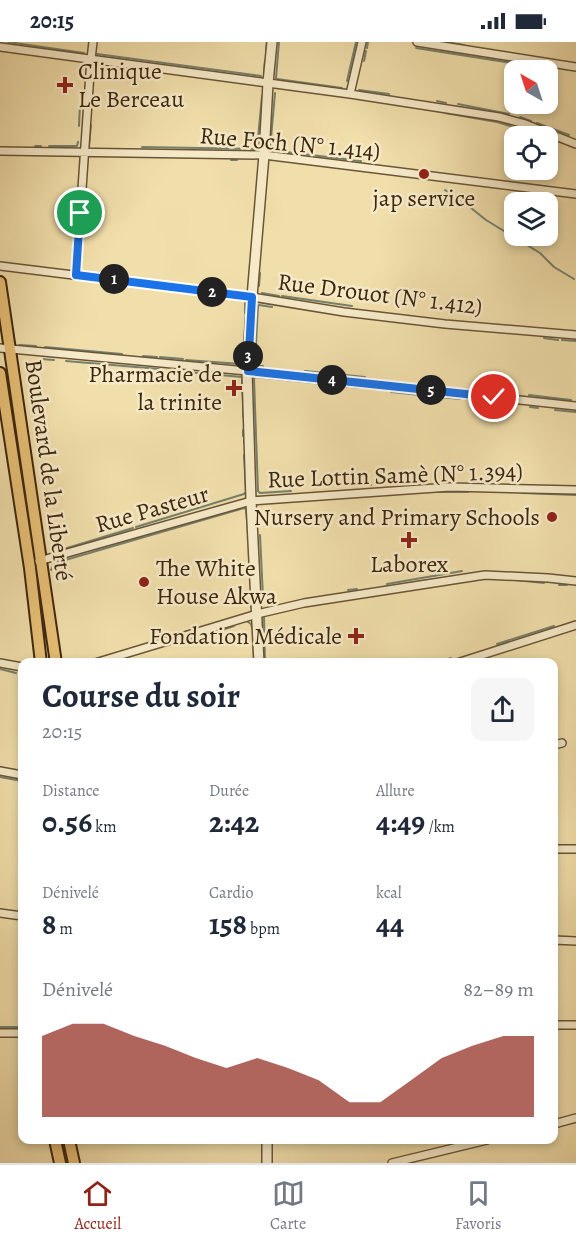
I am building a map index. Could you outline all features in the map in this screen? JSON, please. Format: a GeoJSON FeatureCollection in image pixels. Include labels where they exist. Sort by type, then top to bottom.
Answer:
{"type":"FeatureCollection","features":[{"type":"Feature","properties":{"kind":"main road","name":"Boulevard de la Liberté"},"geometry":{"type":"LineString","coordinates":[[0,282],[5,348],[55,658]]}},
{"type":"Feature","properties":{"kind":"main road","name":"Boulevard de la Liberté"},"geometry":{"type":"LineString","coordinates":[[0,373],[29,562],[40,658]]}},
{"type":"Feature","properties":{"kind":"main road"},"geometry":{"type":"LineString","coordinates":[[56,1144],[60,1163]]}},
{"type":"Feature","properties":{"kind":"main road"},"geometry":{"type":"LineString","coordinates":[[70,1144],[74,1163]]}},
{"type":"Feature","properties":{"kind":"street"},"geometry":{"type":"LineString","coordinates":[[76,275],[93,42]]}},
{"type":"Feature","properties":{"kind":"street"},"geometry":{"type":"LineString","coordinates":[[259,658],[251,501],[248,371],[272,42]]}},
{"type":"Feature","properties":{"kind":"street"},"geometry":{"type":"LineString","coordinates":[[350,94],[362,42]]}},
{"type":"Feature","properties":{"kind":"street"},"geometry":{"type":"LineString","coordinates":[[417,42],[576,67]]}},
{"type":"Feature","properties":{"kind":"street"},"geometry":{"type":"LineString","coordinates":[[0,47],[350,94],[499,117],[534,127],[576,144]]}},
{"type":"Feature","properties":{"kind":"street","name":"Rue Foch (N° 1.414)"},"geometry":{"type":"LineString","coordinates":[[0,151],[264,155],[576,194]]}},
{"type":"Feature","properties":{"kind":"street","name":"Rue Drouot (N° 1.412)"},"geometry":{"type":"LineString","coordinates":[[0,266],[252,297],[344,312],[445,324],[576,335]]}},
{"type":"Feature","properties":{"kind":"street"},"geometry":{"type":"LineString","coordinates":[[5,348],[576,405]]}},
{"type":"Feature","properties":{"kind":"street","name":"Rue Lottin Samè (N° 1.394)"},"geometry":{"type":"LineString","coordinates":[[251,501],[450,487],[576,490]]}},
{"type":"Feature","properties":{"kind":"street","name":"Rue Pasteur"},"geometry":{"type":"LineString","coordinates":[[29,562],[41,561],[251,501]]}},
{"type":"Feature","properties":{"kind":"street"},"geometry":{"type":"LineString","coordinates":[[111,658],[257,614],[304,603],[485,575],[576,580]]}},
{"type":"Feature","properties":{"kind":"street"},"geometry":{"type":"LineString","coordinates":[[473,658],[576,625]]}},
{"type":"Feature","properties":{"kind":"street"},"geometry":{"type":"LineString","coordinates":[[0,663],[18,666]]}},
{"type":"Feature","properties":{"kind":"street"},"geometry":{"type":"LineString","coordinates":[[558,744],[562,743]]}},
{"type":"Feature","properties":{"kind":"street"},"geometry":{"type":"LineString","coordinates":[[0,771],[18,774]]}},
{"type":"Feature","properties":{"kind":"street"},"geometry":{"type":"LineString","coordinates":[[558,849],[576,849]]}},
{"type":"Feature","properties":{"kind":"street"},"geometry":{"type":"LineString","coordinates":[[0,913],[18,915]]}},
{"type":"Feature","properties":{"kind":"street"},"geometry":{"type":"LineString","coordinates":[[558,940],[576,941]]}},
{"type":"Feature","properties":{"kind":"street"},"geometry":{"type":"LineString","coordinates":[[558,1025],[576,1025]]}},
{"type":"Feature","properties":{"kind":"street"},"geometry":{"type":"LineString","coordinates":[[0,1033],[18,1033]]}},
{"type":"Feature","properties":{"kind":"street"},"geometry":{"type":"LineString","coordinates":[[558,1123],[576,1119]]}},
{"type":"Feature","properties":{"kind":"street"},"geometry":{"type":"LineString","coordinates":[[267,1144],[267,1163]]}},
{"type":"Feature","properties":{"kind":"street"},"geometry":{"type":"LineString","coordinates":[[392,1163],[470,1144]]}},
{"type":"Feature","properties":{"kind":"waterway"},"geometry":{"type":"LineString","coordinates":[[8,42],[84,53]]}},
{"type":"Feature","properties":{"kind":"waterway"},"geometry":{"type":"LineString","coordinates":[[266,52],[267,42]]}},
{"type":"Feature","properties":{"kind":"waterway"},"geometry":{"type":"LineString","coordinates":[[276,78],[279,42]]}},
{"type":"Feature","properties":{"kind":"waterway"},"geometry":{"type":"LineString","coordinates":[[347,81],[356,42]]}},
{"type":"Feature","properties":{"kind":"waterway"},"geometry":{"type":"LineString","coordinates":[[367,48],[368,42]]}},
{"type":"Feature","properties":{"kind":"waterway"},"geometry":{"type":"LineString","coordinates":[[445,42],[464,45]]}},
{"type":"Feature","properties":{"kind":"waterway"},"geometry":{"type":"LineString","coordinates":[[416,48],[504,62]]}},
{"type":"Feature","properties":{"kind":"waterway"},"geometry":{"type":"LineString","coordinates":[[364,61],[366,51]]}},
{"type":"Feature","properties":{"kind":"waterway"},"geometry":{"type":"LineString","coordinates":[[97,54],[261,76]]}},
{"type":"Feature","properties":{"kind":"waterway"},"geometry":{"type":"LineString","coordinates":[[264,71],[265,60]]}},
{"type":"Feature","properties":{"kind":"waterway"},"geometry":{"type":"LineString","coordinates":[[137,70],[148,72]]}},
{"type":"Feature","properties":{"kind":"waterway"},"geometry":{"type":"LineString","coordinates":[[277,79],[342,88]]}},
{"type":"Feature","properties":{"kind":"waterway"},"geometry":{"type":"LineString","coordinates":[[359,90],[389,94]]}},
{"type":"Feature","properties":{"kind":"waterway"},"geometry":{"type":"LineString","coordinates":[[275,93],[270,150],[361,161]]}},
{"type":"Feature","properties":{"kind":"waterway"},"geometry":{"type":"LineString","coordinates":[[142,147],[257,149],[262,96]]}},
{"type":"Feature","properties":{"kind":"waterway"},"geometry":{"type":"LineString","coordinates":[[437,101],[446,103]]}},
{"type":"Feature","properties":{"kind":"waterway"},"geometry":{"type":"LineString","coordinates":[[458,104],[504,113]]}},
{"type":"Feature","properties":{"kind":"waterway"},"geometry":{"type":"LineString","coordinates":[[79,126],[80,105]]}},
{"type":"Feature","properties":{"kind":"waterway"},"geometry":{"type":"LineString","coordinates":[[445,113],[510,126]]}},
{"type":"Feature","properties":{"kind":"waterway"},"geometry":{"type":"LineString","coordinates":[[520,117],[531,121]]}},
{"type":"Feature","properties":{"kind":"waterway"},"geometry":{"type":"LineString","coordinates":[[537,123],[569,135]]}},
{"type":"Feature","properties":{"kind":"waterway"},"geometry":{"type":"LineString","coordinates":[[89,146],[91,125]]}},
{"type":"Feature","properties":{"kind":"waterway"},"geometry":{"type":"LineString","coordinates":[[49,146],[77,146],[78,142]]}},
{"type":"Feature","properties":{"kind":"waterway"},"geometry":{"type":"LineString","coordinates":[[35,146],[41,146]]}},
{"type":"Feature","properties":{"kind":"waterway"},"geometry":{"type":"LineString","coordinates":[[231,160],[237,160]]}},
{"type":"Feature","properties":{"kind":"waterway"},"geometry":{"type":"LineString","coordinates":[[445,190],[459,199]]}},
{"type":"Feature","properties":{"kind":"waterway"},"geometry":{"type":"LineString","coordinates":[[461,200],[486,220],[540,253],[554,267],[574,279]]}},
{"type":"Feature","properties":{"kind":"waterway"},"geometry":{"type":"LineString","coordinates":[[259,286],[260,273]]}},
{"type":"Feature","properties":{"kind":"waterway"},"geometry":{"type":"LineString","coordinates":[[119,275],[126,276]]}},
{"type":"Feature","properties":{"kind":"waterway"},"geometry":{"type":"LineString","coordinates":[[262,293],[279,296]]}},
{"type":"Feature","properties":{"kind":"waterway"},"geometry":{"type":"LineString","coordinates":[[282,296],[352,306]]}},
{"type":"Feature","properties":{"kind":"waterway"},"geometry":{"type":"LineString","coordinates":[[245,303],[245,313]]}},
{"type":"Feature","properties":{"kind":"waterway"},"geometry":{"type":"LineString","coordinates":[[259,305],[272,307]]}},
{"type":"Feature","properties":{"kind":"waterway"},"geometry":{"type":"LineString","coordinates":[[256,344],[258,306]]}},
{"type":"Feature","properties":{"kind":"waterway"},"geometry":{"type":"LineString","coordinates":[[544,338],[558,340]]}},
{"type":"Feature","properties":{"kind":"waterway"},"geometry":{"type":"LineString","coordinates":[[562,340],[576,341]]}},
{"type":"Feature","properties":{"kind":"waterway"},"geometry":{"type":"LineString","coordinates":[[19,345],[36,346]]}},
{"type":"Feature","properties":{"kind":"waterway"},"geometry":{"type":"LineString","coordinates":[[186,360],[241,364],[244,345]]}},
{"type":"Feature","properties":{"kind":"waterway"},"geometry":{"type":"LineString","coordinates":[[45,347],[122,354]]}},
{"type":"Feature","properties":{"kind":"waterway"},"geometry":{"type":"LineString","coordinates":[[143,356],[157,357]]}},
{"type":"Feature","properties":{"kind":"waterway"},"geometry":{"type":"LineString","coordinates":[[160,357],[183,359]]}},
{"type":"Feature","properties":{"kind":"waterway"},"geometry":{"type":"LineString","coordinates":[[41,359],[54,360]]}},
{"type":"Feature","properties":{"kind":"waterway"},"geometry":{"type":"LineString","coordinates":[[66,361],[159,369]]}},
{"type":"Feature","properties":{"kind":"waterway"},"geometry":{"type":"LineString","coordinates":[[258,366],[263,366]]}},
{"type":"Feature","properties":{"kind":"waterway"},"geometry":{"type":"LineString","coordinates":[[305,371],[365,377]]}},
{"type":"Feature","properties":{"kind":"waterway"},"geometry":{"type":"LineString","coordinates":[[187,372],[242,377],[243,405]]}},
{"type":"Feature","properties":{"kind":"waterway"},"geometry":{"type":"LineString","coordinates":[[291,491],[260,493],[258,491],[254,378],[360,388]]}},
{"type":"Feature","properties":{"kind":"waterway"},"geometry":{"type":"LineString","coordinates":[[391,392],[460,399]]}},
{"type":"Feature","properties":{"kind":"waterway"},"geometry":{"type":"LineString","coordinates":[[529,395],[571,400]]}},
{"type":"Feature","properties":{"kind":"waterway"},"geometry":{"type":"LineString","coordinates":[[473,401],[509,405]]}},
{"type":"Feature","properties":{"kind":"waterway"},"geometry":{"type":"LineString","coordinates":[[243,407],[243,417]]}},
{"type":"Feature","properties":{"kind":"waterway"},"geometry":{"type":"LineString","coordinates":[[530,407],[538,408]]}},
{"type":"Feature","properties":{"kind":"waterway"},"geometry":{"type":"LineString","coordinates":[[555,410],[576,412]]}},
{"type":"Feature","properties":{"kind":"waterway"},"geometry":{"type":"LineString","coordinates":[[243,430],[243,436]]}},
{"type":"Feature","properties":{"kind":"waterway"},"geometry":{"type":"LineString","coordinates":[[244,438],[244,443]]}},
{"type":"Feature","properties":{"kind":"waterway"},"geometry":{"type":"LineString","coordinates":[[136,527],[244,494],[246,492],[244,455]]}},
{"type":"Feature","properties":{"kind":"waterway"},"geometry":{"type":"LineString","coordinates":[[366,485],[371,485]]}},
{"type":"Feature","properties":{"kind":"waterway"},"geometry":{"type":"LineString","coordinates":[[437,492],[468,492]]}},
{"type":"Feature","properties":{"kind":"waterway"},"geometry":{"type":"LineString","coordinates":[[522,493],[576,495]]}},
{"type":"Feature","properties":{"kind":"waterway"},"geometry":{"type":"LineString","coordinates":[[51,570],[55,563],[244,508],[246,509],[248,532]]}},
{"type":"Feature","properties":{"kind":"waterway"},"geometry":{"type":"LineString","coordinates":[[54,552],[133,528]]}},
{"type":"Feature","properties":{"kind":"waterway"},"geometry":{"type":"LineString","coordinates":[[260,535],[263,597]]}},
{"type":"Feature","properties":{"kind":"waterway"},"geometry":{"type":"LineString","coordinates":[[387,584],[462,571]]}},
{"type":"Feature","properties":{"kind":"waterway"},"geometry":{"type":"LineString","coordinates":[[506,579],[544,583]]}},
{"type":"Feature","properties":{"kind":"waterway"},"geometry":{"type":"LineString","coordinates":[[559,585],[567,585]]}},
{"type":"Feature","properties":{"kind":"waterway"},"geometry":{"type":"LineString","coordinates":[[348,590],[357,589]]}},
{"type":"Feature","properties":{"kind":"waterway"},"geometry":{"type":"LineString","coordinates":[[251,592],[251,607]]}},
{"type":"Feature","properties":{"kind":"waterway"},"geometry":{"type":"LineString","coordinates":[[264,616],[265,658]]}},
{"type":"Feature","properties":{"kind":"waterway"},"geometry":{"type":"LineString","coordinates":[[248,622],[253,631]]}},
{"type":"Feature","properties":{"kind":"waterway"},"geometry":{"type":"LineString","coordinates":[[191,640],[234,626]]}},
{"type":"Feature","properties":{"kind":"waterway"},"geometry":{"type":"LineString","coordinates":[[497,644],[554,626]]}},
{"type":"Feature","properties":{"kind":"waterway"},"geometry":{"type":"LineString","coordinates":[[253,640],[254,658]]}},
{"type":"Feature","properties":{"kind":"waterway"},"geometry":{"type":"LineString","coordinates":[[0,669],[16,673]]}},
{"type":"Feature","properties":{"kind":"waterway"},"geometry":{"type":"LineString","coordinates":[[0,777],[18,780]]}},
{"type":"Feature","properties":{"kind":"waterway"},"geometry":{"type":"LineString","coordinates":[[0,1027],[18,1027]]}},
{"type":"Feature","properties":{"kind":"place","name":"Clinique Le Berceau"},"geometry":{"type":"Point","coordinates":[65,85]}},
{"type":"Feature","properties":{"kind":"place","name":"jap service"},"geometry":{"type":"Point","coordinates":[424,174]}},
{"type":"Feature","properties":{"kind":"place","name":"Pharmacie de la trinite"},"geometry":{"type":"Point","coordinates":[234,388]}},
{"type":"Feature","properties":{"kind":"place","name":"Nursery and Primary Schools"},"geometry":{"type":"Point","coordinates":[552,517]}},
{"type":"Feature","properties":{"kind":"place","name":"Laborex"},"geometry":{"type":"Point","coordinates":[409,540]}},
{"type":"Feature","properties":{"kind":"place","name":"The White House Akwa"},"geometry":{"type":"Point","coordinates":[144,582]}},
{"type":"Feature","properties":{"kind":"place","name":"Fondation Médicale"},"geometry":{"type":"Point","coordinates":[356,636]}},
{"type":"Feature","properties":{"kind":"route"},"geometry":{"type":"LineString","coordinates":[[80,213],[76,275],[252,297],[248,371],[494,397]]}}]}
